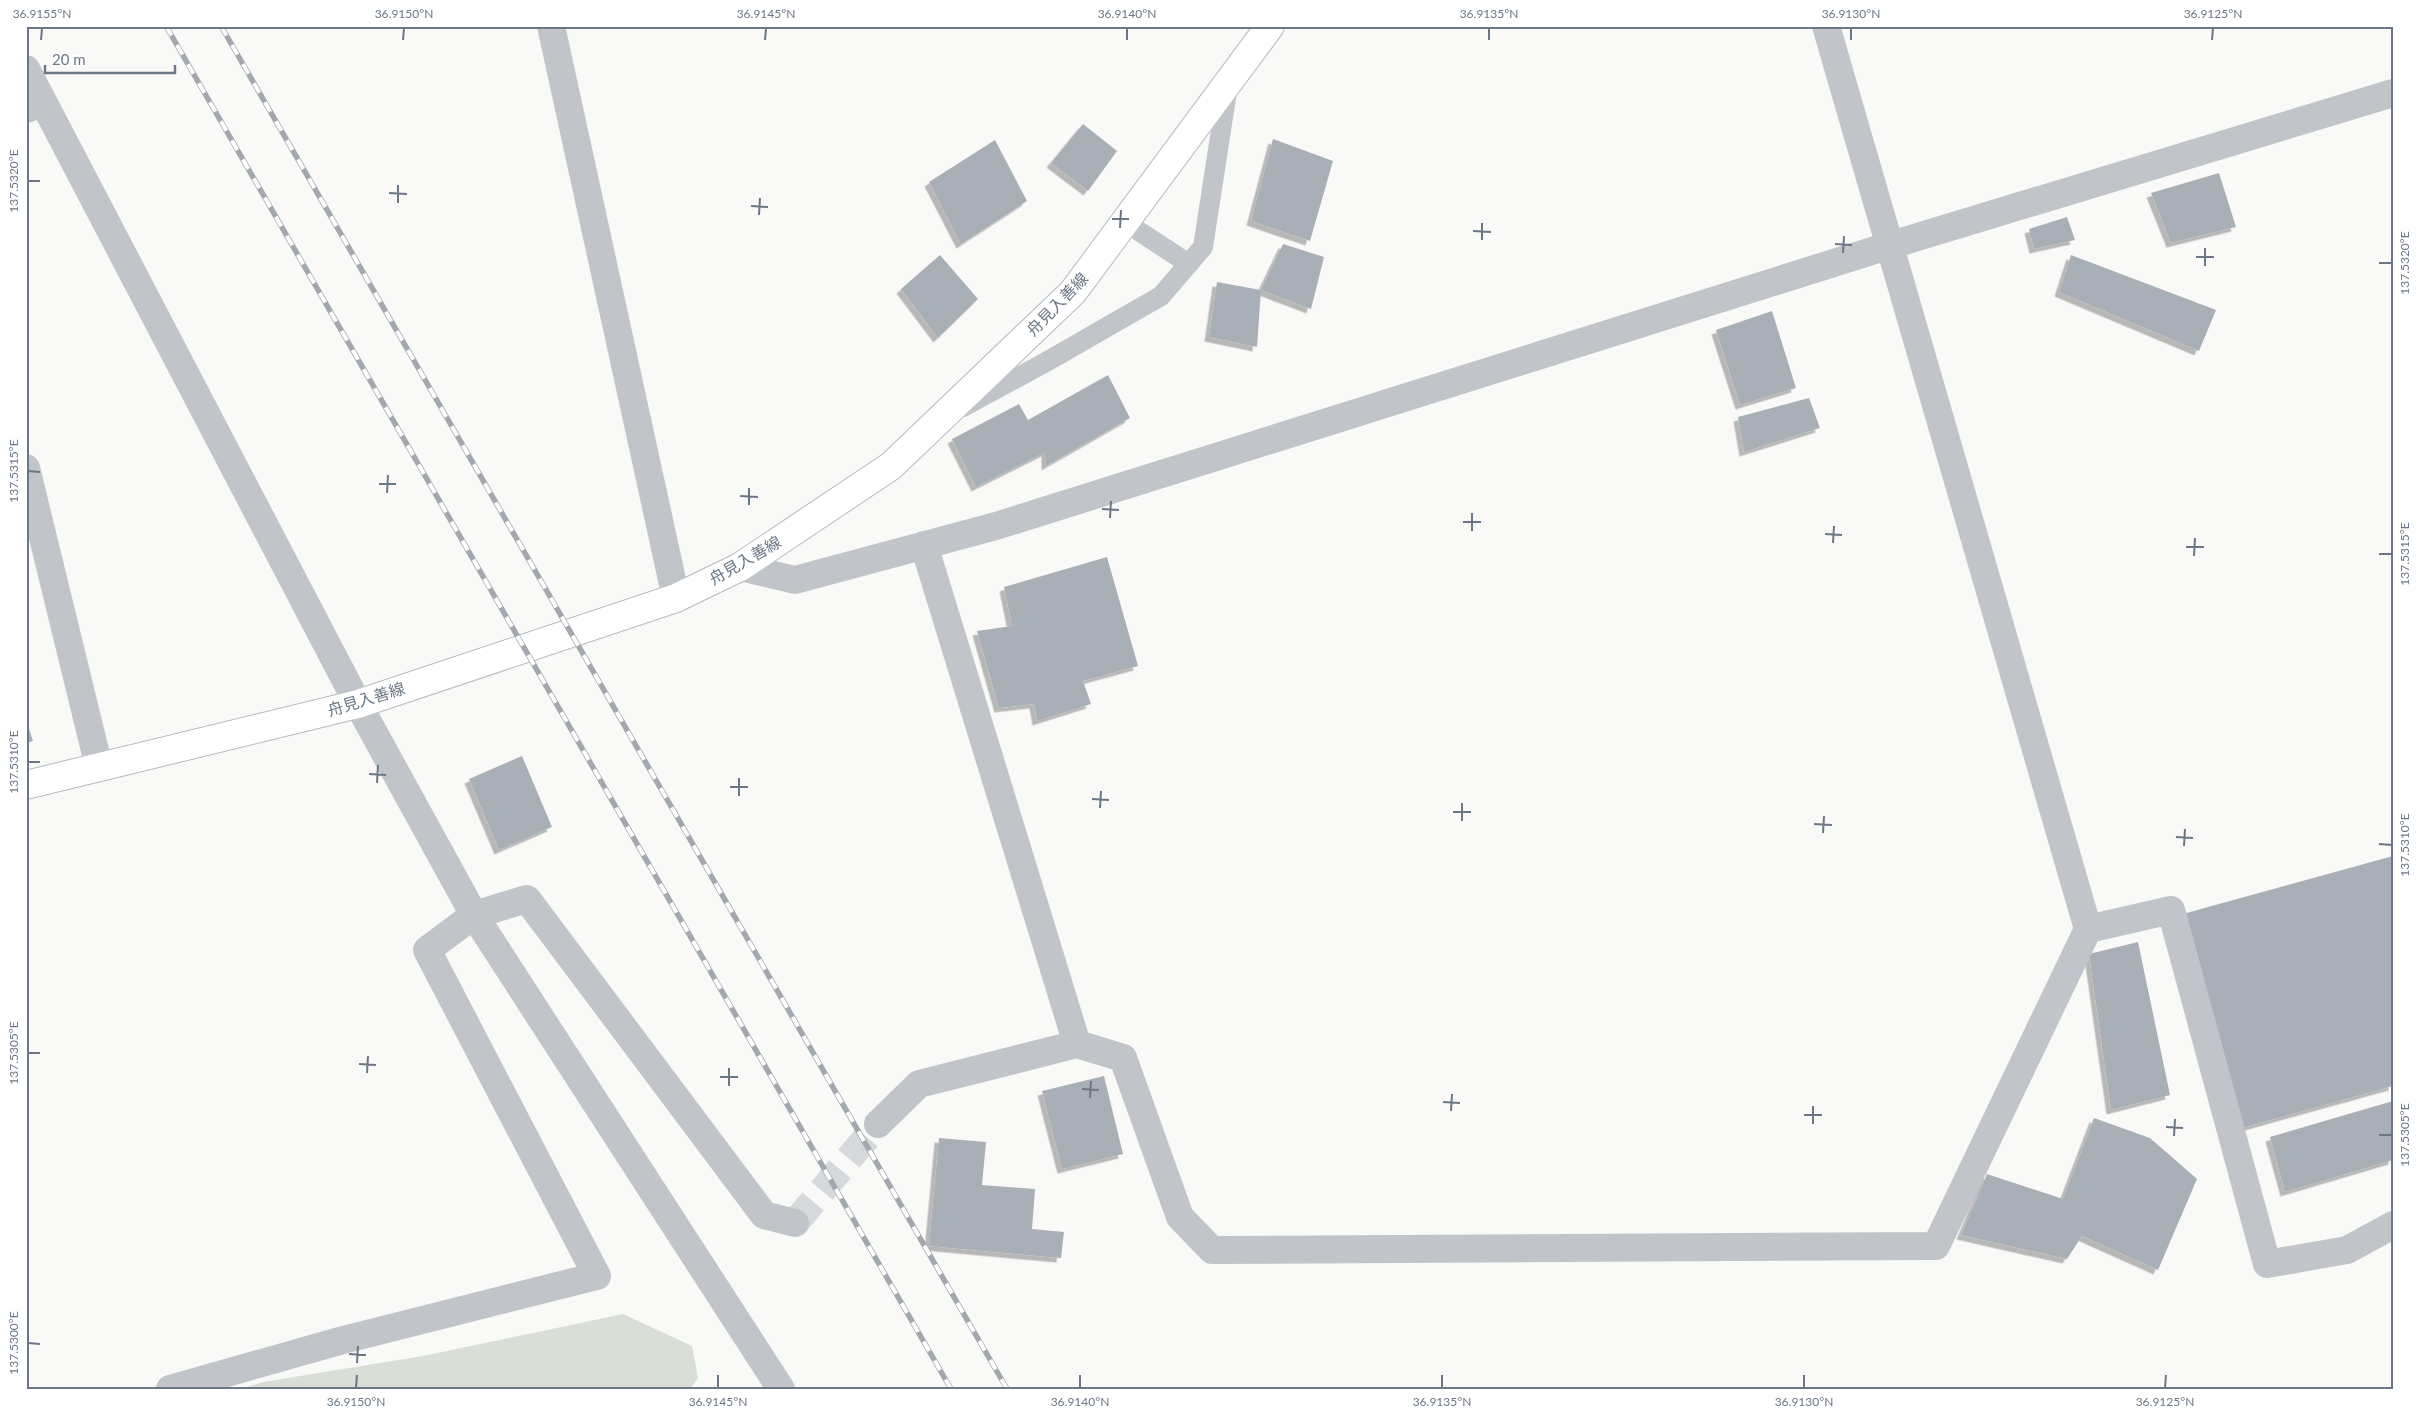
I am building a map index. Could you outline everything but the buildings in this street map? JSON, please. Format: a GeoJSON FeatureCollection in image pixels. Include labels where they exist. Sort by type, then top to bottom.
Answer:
{"type":"FeatureCollection","features":[{"type":"Feature","properties":{"kind":"main road","name":"舟見入善線"},"geometry":{"type":"LineString","coordinates":[[26,785],[358,704],[676,598],[740,567],[891,466],[1073,292],[1270,26]]}},
{"type":"Feature","properties":{"kind":"street"},"geometry":{"type":"LineString","coordinates":[[551,26],[676,598]]}},
{"type":"Feature","properties":{"kind":"street"},"geometry":{"type":"LineString","coordinates":[[878,1124],[919,1084],[1077,1044],[1123,1058],[1180,1217],[1212,1250],[1936,1246],[2088,929],[1826,26]]}},
{"type":"Feature","properties":{"kind":"street"},"geometry":{"type":"LineString","coordinates":[[26,69],[35,106],[474,915],[782,1389]]}},
{"type":"Feature","properties":{"kind":"street"},"geometry":{"type":"LineString","coordinates":[[740,567],[795,580],[996,526],[1891,245],[2393,93]]}},
{"type":"Feature","properties":{"kind":"street"},"geometry":{"type":"LineString","coordinates":[[26,468],[99,767]]}},
{"type":"Feature","properties":{"kind":"street"},"geometry":{"type":"LineString","coordinates":[[924,545],[1077,1044]]}},
{"type":"Feature","properties":{"kind":"street"},"geometry":{"type":"LineString","coordinates":[[170,1389],[343,1340],[597,1276],[427,950],[474,915],[527,899],[764,1215],[795,1224]]}},
{"type":"Feature","properties":{"kind":"street"},"geometry":{"type":"LineString","coordinates":[[2088,929],[2170,910],[2267,1264],[2347,1250],[2393,1225]]}},
{"type":"Feature","properties":{"kind":"lane"},"geometry":{"type":"LineString","coordinates":[[939,419],[1046,362],[1161,296],[1203,248],[1228,83]]}},
{"type":"Feature","properties":{"kind":"lane"},"geometry":{"type":"LineString","coordinates":[[1125,222],[1189,264]]}},
{"type":"Feature","properties":{"kind":"shaded area"},"geometry":{"type":"Polygon","coordinates":[[[623,1314],[692,1346],[698,1378],[690,1389],[241,1389],[263,1382],[423,1356],[623,1314]]]}},
{"type":"Feature","properties":{"kind":"tunnel"},"geometry":{"type":"LineString","coordinates":[[795,1223],[878,1124]]}},
{"type":"Feature","properties":{"kind":"railway"},"geometry":{"type":"LineString","coordinates":[[166,26],[951,1389]]}},
{"type":"Feature","properties":{"kind":"railway"},"geometry":{"type":"LineString","coordinates":[[221,26],[1007,1389]]}}]}
